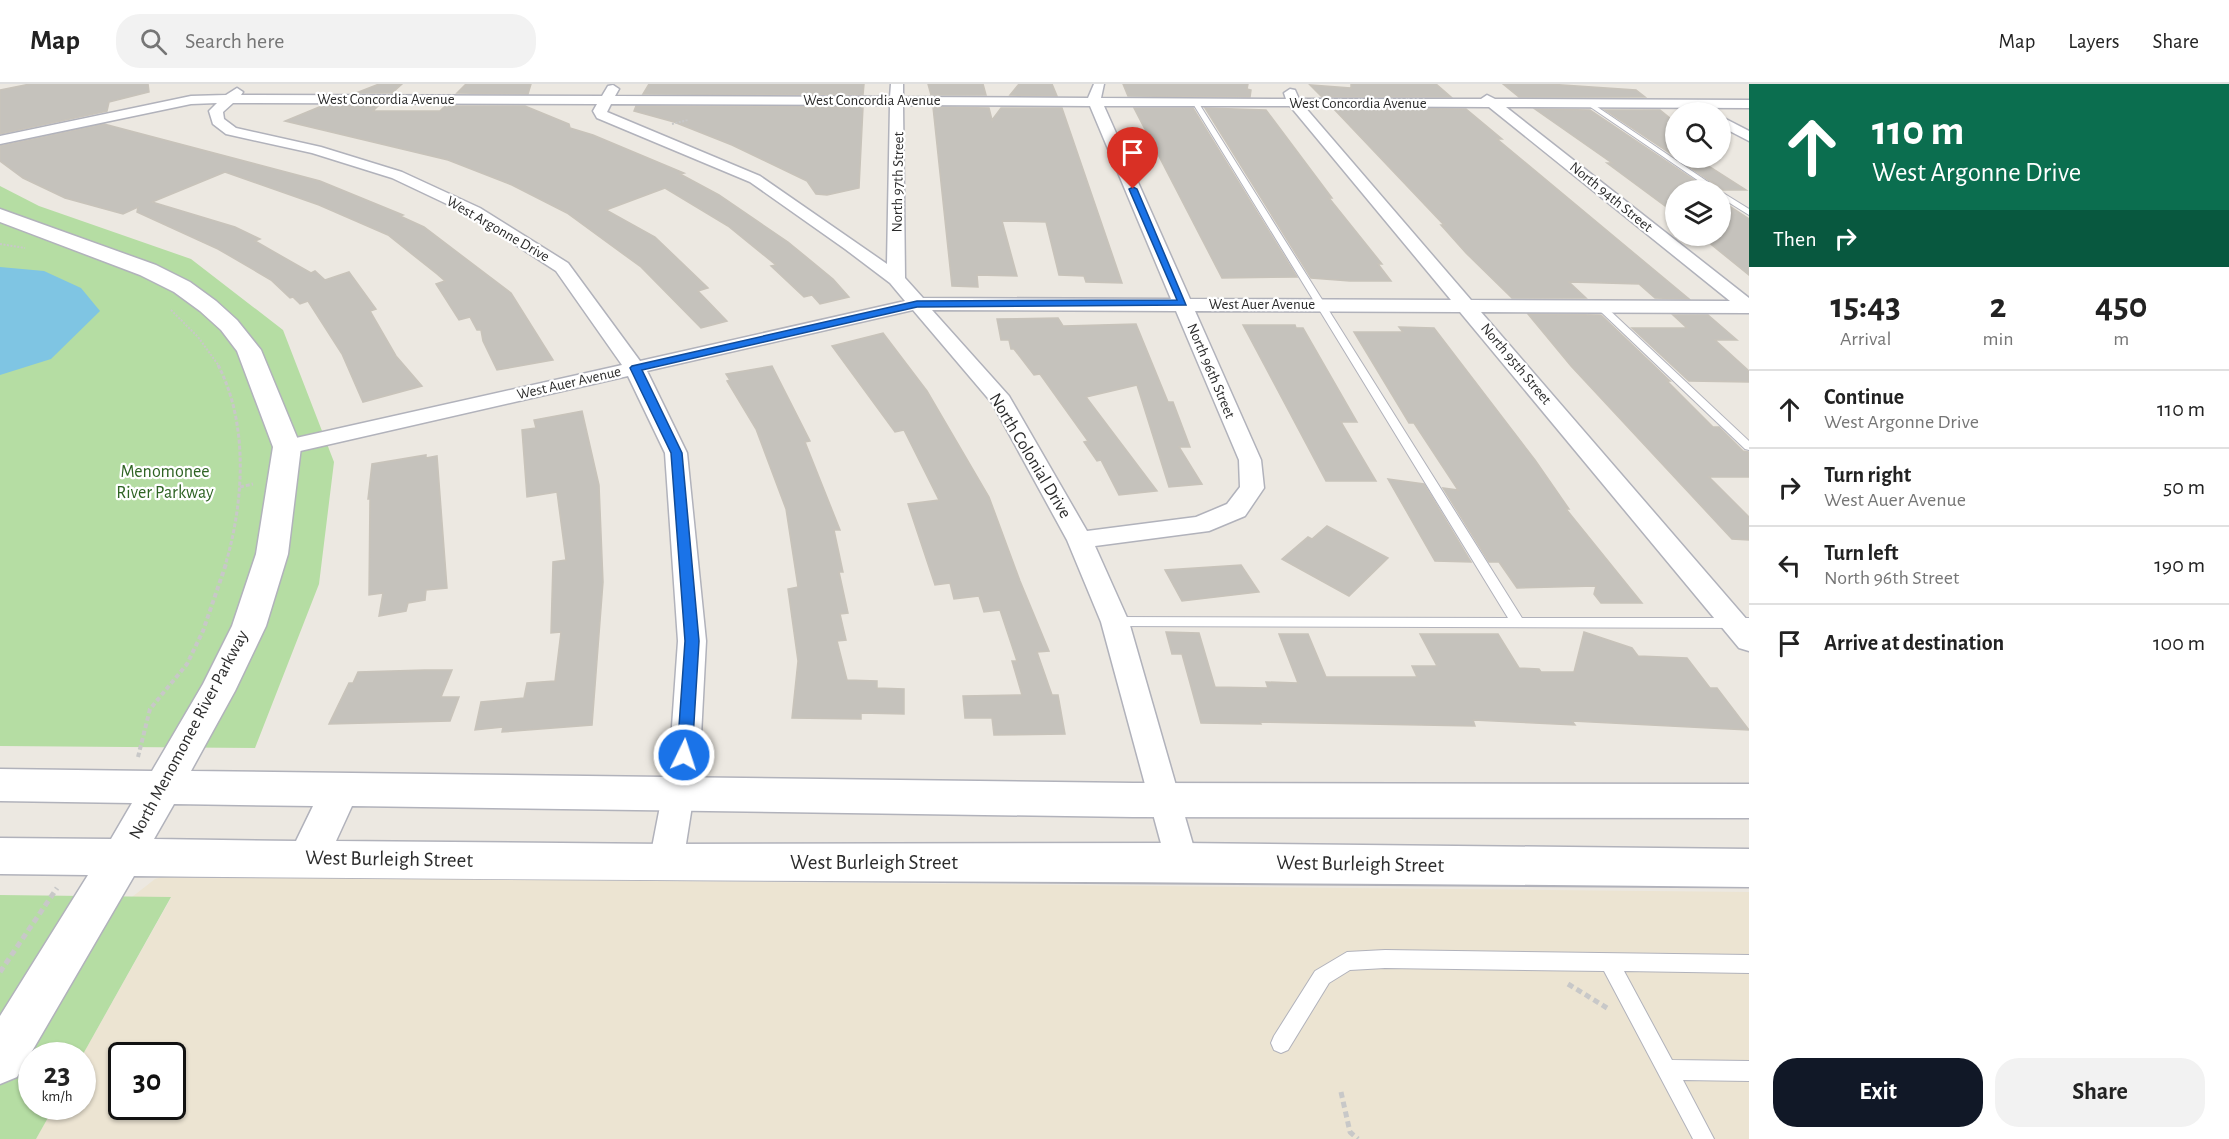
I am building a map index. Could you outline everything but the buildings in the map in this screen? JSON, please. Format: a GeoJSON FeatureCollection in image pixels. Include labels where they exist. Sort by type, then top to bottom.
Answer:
{"type":"FeatureCollection","features":[{"type":"Feature","properties":{"kind":"main road","name":"North Menomonee River Parkway"},"geometry":{"type":"LineString","coordinates":[[0,215],[148,270],[182,287],[208,306],[229,325],[249,350],[287,447],[272,554],[249,626],[217,691],[124,855],[0,1060]]}},
{"type":"Feature","properties":{"kind":"main road"},"geometry":{"type":"LineString","coordinates":[[0,785],[1165,800],[1749,801]]}},
{"type":"Feature","properties":{"kind":"main road"},"geometry":{"type":"LineString","coordinates":[[308,858],[340,790]]}},
{"type":"Feature","properties":{"kind":"main road","name":"West Burleigh Street"},"geometry":{"type":"LineString","coordinates":[[0,856],[124,855],[666,863],[1182,862],[1749,868]]}},
{"type":"Feature","properties":{"kind":"street"},"geometry":{"type":"LineString","coordinates":[[226,99],[248,84]]}},
{"type":"Feature","properties":{"kind":"street"},"geometry":{"type":"LineString","coordinates":[[423,99],[438,84]]}},
{"type":"Feature","properties":{"kind":"street"},"geometry":{"type":"LineString","coordinates":[[607,99],[615,84]]}},
{"type":"Feature","properties":{"kind":"street","name":"North 97th Street"},"geometry":{"type":"LineString","coordinates":[[896,279],[899,100],[897,84]]}},
{"type":"Feature","properties":{"kind":"street","name":"North 94th Street"},"geometry":{"type":"LineString","coordinates":[[1477,84],[1492,103],[1749,307]]}},
{"type":"Feature","properties":{"kind":"street"},"geometry":{"type":"LineString","coordinates":[[1674,90],[1691,102]]}},
{"type":"Feature","properties":{"kind":"street","name":"West Concordia Avenue"},"geometry":{"type":"LineString","coordinates":[[0,140],[190,100],[226,99],[899,100],[1098,93],[1195,102],[1292,93],[1492,103],[1665,104]]}},
{"type":"Feature","properties":{"kind":"street","name":"North 96th Street"},"geometry":{"type":"LineString","coordinates":[[1080,540],[1200,525],[1236,510],[1252,488],[1250,460],[1182,303],[1098,93]]}},
{"type":"Feature","properties":{"kind":"street","name":"North 95th Street"},"geometry":{"type":"LineString","coordinates":[[1292,93],[1468,306],[1741,623],[1749,641]]}},
{"type":"Feature","properties":{"kind":"street","name":"West Argonne Drive"},"geometry":{"type":"LineString","coordinates":[[226,99],[216,111],[218,121],[231,131],[316,150],[397,175],[474,211],[562,267],[636,368],[676,453],[692,641],[684,755],[678,794]]}},
{"type":"Feature","properties":{"kind":"street","name":"North Colonial Drive"},"geometry":{"type":"LineString","coordinates":[[607,99],[600,111],[602,115],[755,179],[896,279],[1001,401],[1080,540],[1114,622],[1182,862]]}},
{"type":"Feature","properties":{"kind":"street","name":"West Concordia Avenue"},"geometry":{"type":"LineString","coordinates":[[1731,104],[1749,104]]}},
{"type":"Feature","properties":{"kind":"street"},"geometry":{"type":"LineString","coordinates":[[1731,126],[1749,137]]}},
{"type":"Feature","properties":{"kind":"street","name":"West Auer Avenue"},"geometry":{"type":"LineString","coordinates":[[287,447],[917,304],[1182,303],[1749,307]]}},
{"type":"Feature","properties":{"kind":"street"},"geometry":{"type":"LineString","coordinates":[[666,863],[678,794]]}},
{"type":"Feature","properties":{"kind":"lane"},"geometry":{"type":"LineString","coordinates":[[1195,102],[1518,622]]}},
{"type":"Feature","properties":{"kind":"lane"},"geometry":{"type":"LineString","coordinates":[[1588,104],[1701,180]]}},
{"type":"Feature","properties":{"kind":"lane"},"geometry":{"type":"LineString","coordinates":[[1731,201],[1749,213]]}},
{"type":"Feature","properties":{"kind":"lane"},"geometry":{"type":"LineString","coordinates":[[1601,307],[1749,447]]}},
{"type":"Feature","properties":{"kind":"lane"},"geometry":{"type":"LineString","coordinates":[[1114,622],[1741,623]]}},
{"type":"Feature","properties":{"kind":"lane"},"geometry":{"type":"LineString","coordinates":[[1281,1043],[1322,977],[1347,961],[1385,959],[1749,964]]}},
{"type":"Feature","properties":{"kind":"lane"},"geometry":{"type":"LineString","coordinates":[[1608,962],[1704,1139]]}},
{"type":"Feature","properties":{"kind":"lane"},"geometry":{"type":"LineString","coordinates":[[1668,1070],[1749,1071]]}},
{"type":"Feature","properties":{"kind":"path"},"geometry":{"type":"LineString","coordinates":[[0,244],[35,250]]}},
{"type":"Feature","properties":{"kind":"path"},"geometry":{"type":"LineString","coordinates":[[142,750],[150,706],[179,678],[196,646],[230,548],[240,487],[241,460],[235,412],[220,370],[202,342],[163,304]]}},
{"type":"Feature","properties":{"kind":"path"},"geometry":{"type":"LineString","coordinates":[[0,972],[38,913],[59,886]]}},
{"type":"Feature","properties":{"kind":"path"},"geometry":{"type":"LineString","coordinates":[[1552,961],[1570,988],[1609,1010]]}},
{"type":"Feature","properties":{"kind":"path"},"geometry":{"type":"LineString","coordinates":[[1341,1092],[1350,1132],[1358,1139]]}},
{"type":"Feature","properties":{"kind":"shaded area"},"geometry":{"type":"Polygon","coordinates":[[[165,876],[1749,892],[1749,1139],[36,1139],[47,1120],[96,1120],[96,1042],[90,1042],[171,898],[132,897],[155,879],[165,876]]]}},
{"type":"Feature","properties":{"kind":"green space","name":"Menomonee River Parkway"},"geometry":{"type":"Polygon","coordinates":[[[0,186],[39,206],[191,259],[283,330],[334,462],[319,584],[255,748],[0,746],[0,186]]]}},
{"type":"Feature","properties":{"kind":"green space"},"geometry":{"type":"Polygon","coordinates":[[[0,895],[171,897],[90,1042],[18,1042],[18,1120],[47,1120],[36,1139],[0,1139],[0,895]]]}},
{"type":"Feature","properties":{"kind":"water"},"geometry":{"type":"Polygon","coordinates":[[[0,267],[44,271],[81,288],[100,311],[51,359],[0,375],[0,267]]]}},
{"type":"Feature","properties":{"kind":"route"},"geometry":{"type":"LineString","coordinates":[[684,755],[692,641],[676,453],[636,368],[917,304],[1182,303],[1133,189]]}}]}
